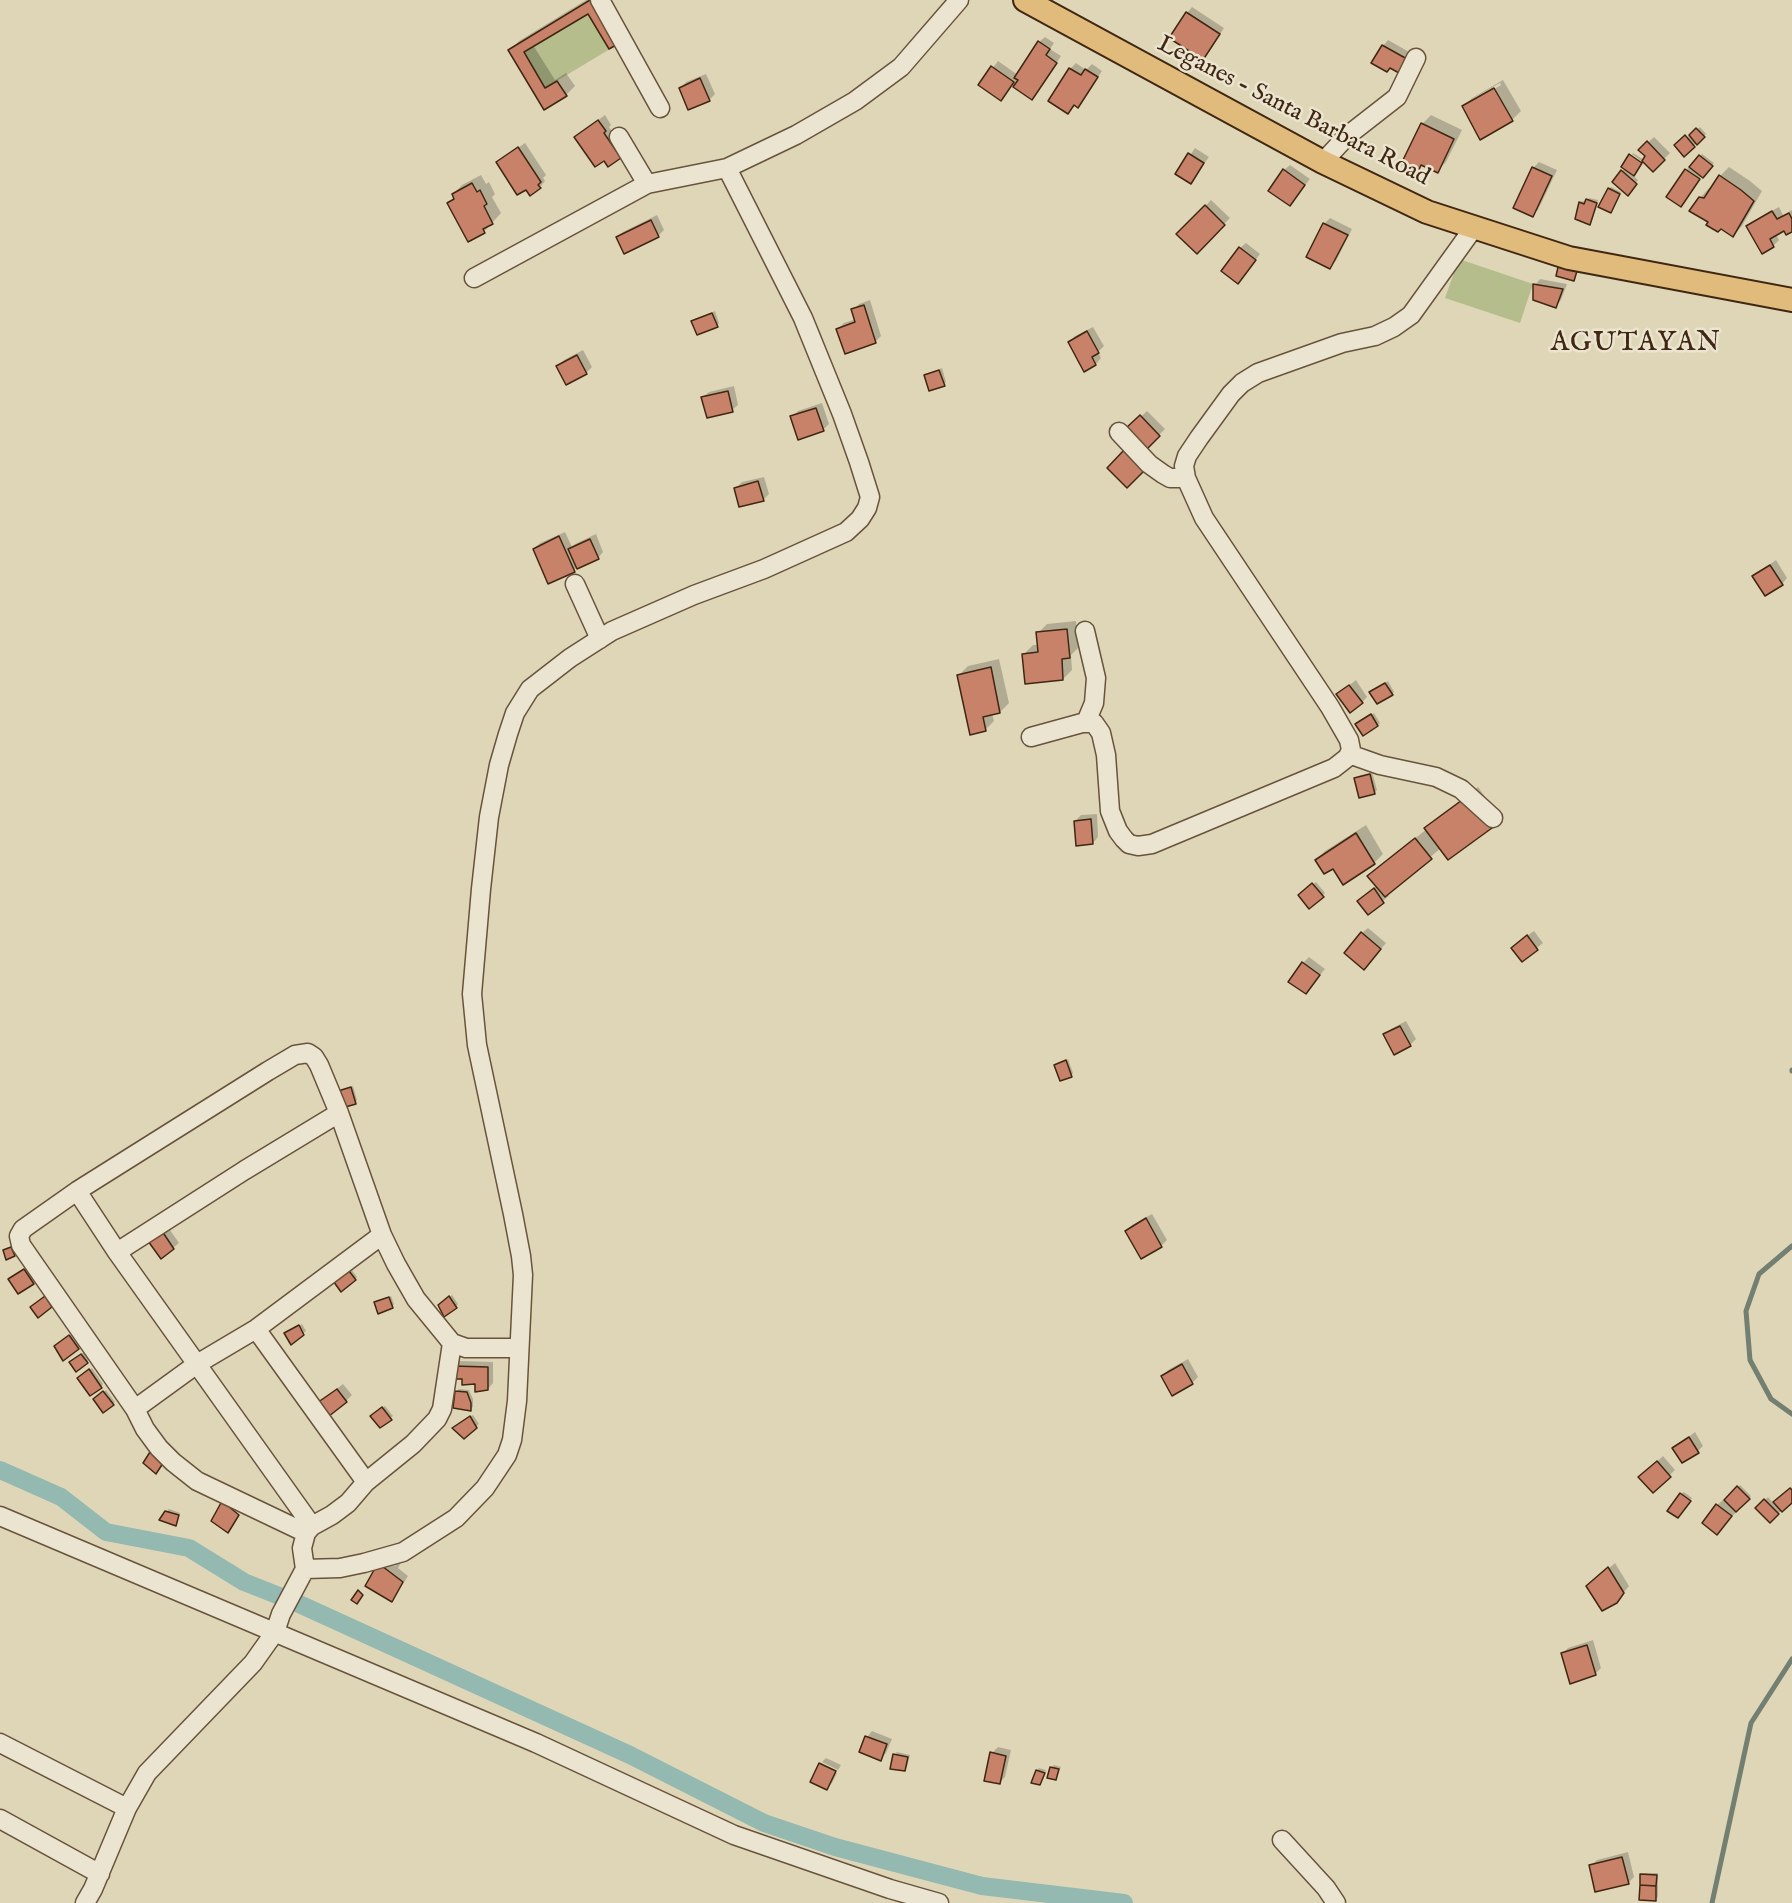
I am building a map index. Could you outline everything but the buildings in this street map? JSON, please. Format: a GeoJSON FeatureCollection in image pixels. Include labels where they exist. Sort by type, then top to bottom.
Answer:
{"type":"FeatureCollection","features":[{"type":"Feature","properties":{"kind":"main road","name":"Leganes - Santa Barbara Road"},"geometry":{"type":"LineString","coordinates":[[1025,0],[1323,162],[1427,212],[1569,258],[1792,300]]}},
{"type":"Feature","properties":{"kind":"street"},"geometry":{"type":"LineString","coordinates":[[600,0],[660,108]]}},
{"type":"Feature","properties":{"kind":"street"},"geometry":{"type":"LineString","coordinates":[[474,278],[647,184],[727,168],[796,135],[855,100],[901,67],[959,0]]}},
{"type":"Feature","properties":{"kind":"street"},"geometry":{"type":"LineString","coordinates":[[1323,162],[1347,136],[1397,97],[1416,58]]}},
{"type":"Feature","properties":{"kind":"street"},"geometry":{"type":"LineString","coordinates":[[620,137],[647,184]]}},
{"type":"Feature","properties":{"kind":"street"},"geometry":{"type":"LineString","coordinates":[[302,1575],[356,1565],[403,1552],[456,1518],[496,1473],[507,1455],[512,1440],[517,1401],[523,1275],[477,1045],[472,994],[489,817],[499,765],[515,713],[540,680],[612,631],[694,595],[764,569],[846,532],[860,519],[867,508],[870,497],[859,462],[803,318],[727,168]]}},
{"type":"Feature","properties":{"kind":"street"},"geometry":{"type":"LineString","coordinates":[[1031,737],[1086,722],[1094,723],[1101,733],[1106,755],[1110,811],[1118,831],[1129,844],[1138,846],[1152,844],[1334,768],[1348,757],[1351,750],[1349,740],[1330,707],[1204,518],[1186,478],[1187,456],[1231,394],[1242,383],[1258,373],[1342,344],[1376,336],[1411,315],[1475,226]]}},
{"type":"Feature","properties":{"kind":"street"},"geometry":{"type":"LineString","coordinates":[[1119,432],[1149,464],[1163,474],[1170,478],[1186,478]]}},
{"type":"Feature","properties":{"kind":"street"},"geometry":{"type":"LineString","coordinates":[[574,584],[600,639]]}},
{"type":"Feature","properties":{"kind":"street"},"geometry":{"type":"LineString","coordinates":[[1085,631],[1096,678],[1094,703],[1086,722]]}},
{"type":"Feature","properties":{"kind":"street"},"geometry":{"type":"LineString","coordinates":[[1349,754],[1380,765],[1436,777],[1461,789],[1493,818]]}},
{"type":"Feature","properties":{"kind":"street"},"geometry":{"type":"LineString","coordinates":[[309,1530],[197,1481],[159,1448],[145,1429],[135,1409],[21,1245],[19,1236],[22,1229],[77,1191],[295,1055],[303,1053],[314,1057],[339,1113],[382,1235],[416,1299],[452,1343],[466,1348],[519,1348]]}},
{"type":"Feature","properties":{"kind":"street"},"geometry":{"type":"LineString","coordinates":[[117,1252],[339,1113]]}},
{"type":"Feature","properties":{"kind":"street"},"geometry":{"type":"LineString","coordinates":[[77,1191],[309,1530]]}},
{"type":"Feature","properties":{"kind":"street"},"geometry":{"type":"LineString","coordinates":[[135,1409],[197,1364],[256,1329],[382,1235]]}},
{"type":"Feature","properties":{"kind":"street"},"geometry":{"type":"LineString","coordinates":[[256,1329],[366,1482]]}},
{"type":"Feature","properties":{"kind":"street"},"geometry":{"type":"LineString","coordinates":[[85,1903],[100,1874],[127,1808],[147,1773],[253,1663],[275,1632],[281,1614],[302,1575],[302,1548],[309,1530],[348,1503],[366,1482],[413,1444],[437,1419],[442,1409],[452,1343]]}},
{"type":"Feature","properties":{"kind":"street"},"geometry":{"type":"LineString","coordinates":[[0,1516],[536,1743],[734,1835],[890,1889],[939,1903]]}},
{"type":"Feature","properties":{"kind":"street"},"geometry":{"type":"LineString","coordinates":[[0,1743],[127,1808]]}},
{"type":"Feature","properties":{"kind":"street"},"geometry":{"type":"LineString","coordinates":[[0,1819],[100,1874]]}},
{"type":"Feature","properties":{"kind":"street"},"geometry":{"type":"LineString","coordinates":[[1282,1840],[1326,1888],[1336,1903]]}},
{"type":"Feature","properties":{"kind":"green space"},"geometry":{"type":"Polygon","coordinates":[[[590,0],[594,0],[620,43],[545,88],[508,50],[590,0]]]}},
{"type":"Feature","properties":{"kind":"green space"},"geometry":{"type":"Polygon","coordinates":[[[1459,259],[1533,284],[1520,323],[1445,298],[1459,259]]]}},
{"type":"Feature","properties":{"kind":"waterway"},"geometry":{"type":"LineString","coordinates":[[1792,1246],[1759,1274],[1746,1311],[1750,1360],[1771,1399],[1792,1414]]}},
{"type":"Feature","properties":{"kind":"waterway"},"geometry":{"type":"LineString","coordinates":[[0,1470],[61,1497],[106,1532],[189,1548],[244,1582],[297,1603],[630,1755],[764,1823],[835,1847],[982,1886],[1124,1903]]}},
{"type":"Feature","properties":{"kind":"waterway"},"geometry":{"type":"LineString","coordinates":[[1712,1903],[1751,1723],[1792,1659]]}},
{"type":"Feature","properties":{"kind":"district","name":"AGUTAYAN"},"geometry":{"type":"Point","coordinates":[1636,344]}}]}
